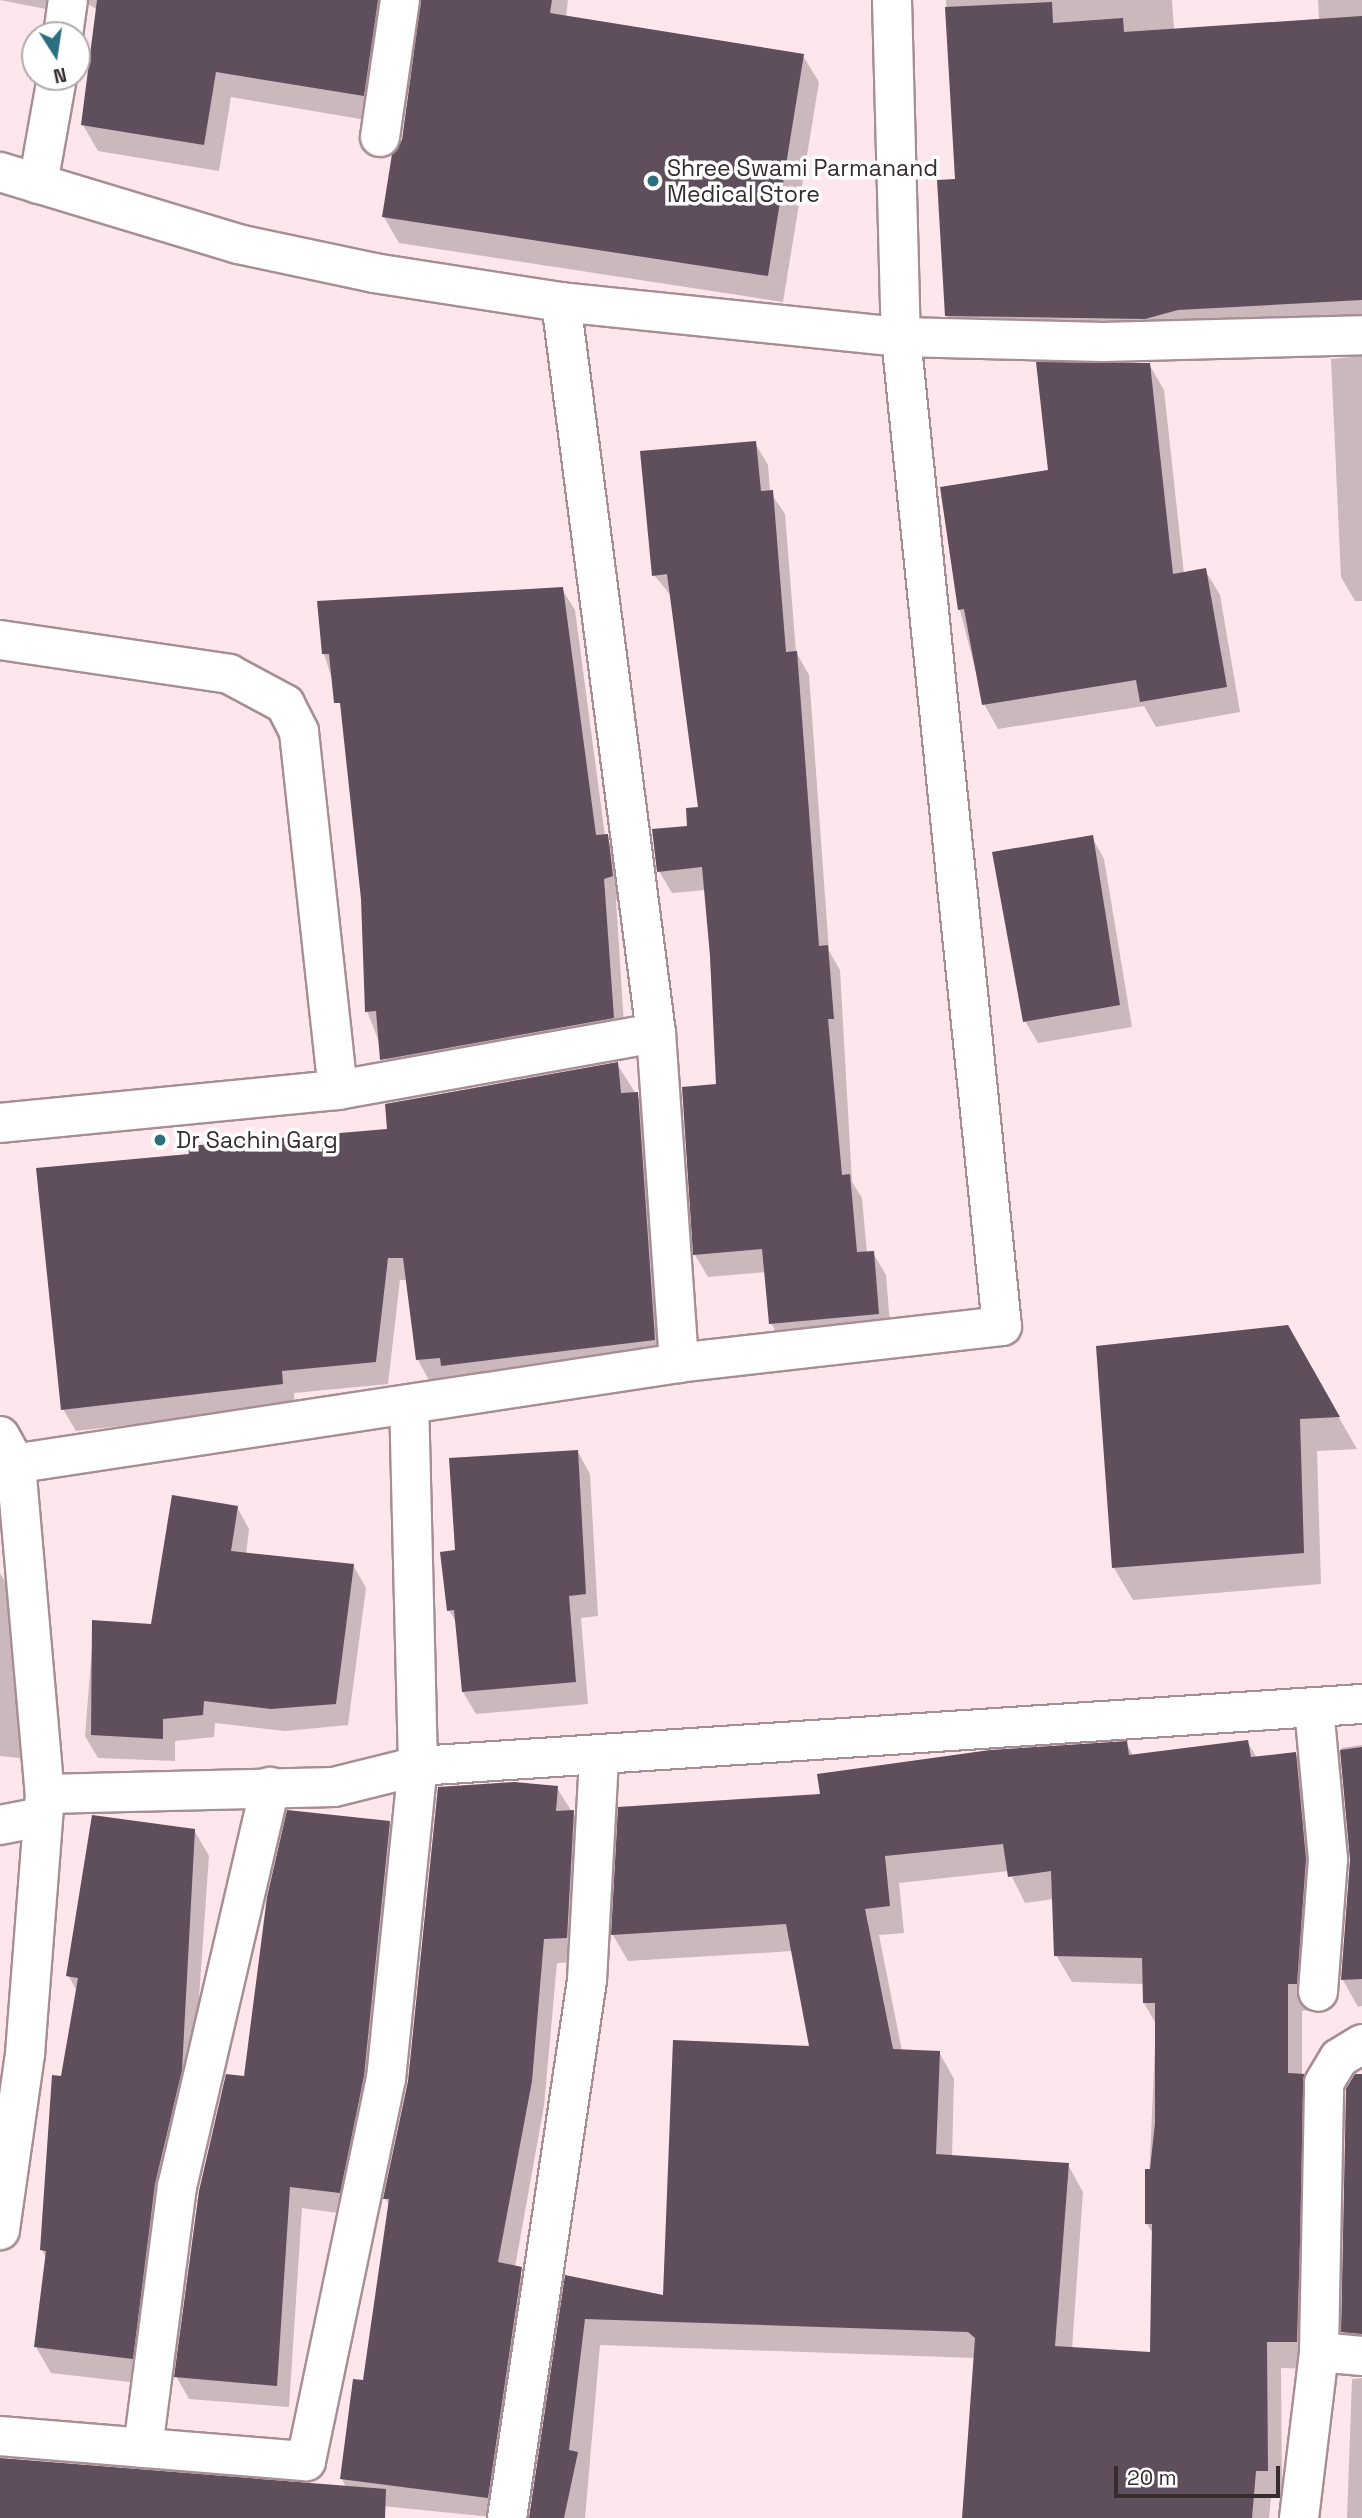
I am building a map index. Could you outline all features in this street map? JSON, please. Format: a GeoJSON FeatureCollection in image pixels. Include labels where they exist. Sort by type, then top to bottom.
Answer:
{"type":"FeatureCollection","features":[{"type":"Feature","properties":{"kind":"street"},"geometry":{"type":"LineString","coordinates":[[65,21],[68,0]]}},
{"type":"Feature","properties":{"kind":"street"},"geometry":{"type":"LineString","coordinates":[[380,137],[400,0]]}},
{"type":"Feature","properties":{"kind":"street"},"geometry":{"type":"LineString","coordinates":[[0,2230],[25,2054],[43,1806],[5,1456],[410,1406],[679,1363],[1002,1326],[901,337],[892,0]]}},
{"type":"Feature","properties":{"kind":"street"},"geometry":{"type":"LineString","coordinates":[[38,184],[55,91]]}},
{"type":"Feature","properties":{"kind":"street"},"geometry":{"type":"LineString","coordinates":[[0,172],[237,244],[561,302],[901,337],[1103,342],[1362,335]]}},
{"type":"Feature","properties":{"kind":"street"},"geometry":{"type":"LineString","coordinates":[[561,302],[656,1033],[679,1363]]}},
{"type":"Feature","properties":{"kind":"street"},"geometry":{"type":"LineString","coordinates":[[0,640],[229,674],[285,704],[299,732],[338,1090]]}},
{"type":"Feature","properties":{"kind":"street"},"geometry":{"type":"LineString","coordinates":[[0,1123],[338,1090],[656,1033]]}},
{"type":"Feature","properties":{"kind":"street"},"geometry":{"type":"LineString","coordinates":[[0,2436],[306,2461],[386,2079],[418,1766],[410,1406]]}},
{"type":"Feature","properties":{"kind":"street"},"geometry":{"type":"LineString","coordinates":[[0,1825],[43,1806],[270,1787],[334,1787],[418,1766],[1362,1704]]}},
{"type":"Feature","properties":{"kind":"street"},"geometry":{"type":"LineString","coordinates":[[1314,1708],[1328,1859],[1318,1992]]}},
{"type":"Feature","properties":{"kind":"street"},"geometry":{"type":"LineString","coordinates":[[507,2518],[587,1980],[599,1755]]}},
{"type":"Feature","properties":{"kind":"street"},"geometry":{"type":"LineString","coordinates":[[143,2448],[177,2188],[270,1787]]}},
{"type":"Feature","properties":{"kind":"street"},"geometry":{"type":"LineString","coordinates":[[1299,2518],[1319,2352],[1324,2083],[1339,2058],[1362,2044]]}},
{"type":"Feature","properties":{"kind":"street"},"geometry":{"type":"LineString","coordinates":[[1319,2352],[1362,2356]]}},
{"type":"Feature","properties":{"kind":"building"},"geometry":{"type":"Polygon","coordinates":[[[97,0],[378,0],[364,96],[216,72],[204,145],[81,125],[85,91],[91,91],[91,47],[97,0]]]}},
{"type":"Feature","properties":{"kind":"building"},"geometry":{"type":"Polygon","coordinates":[[[421,0],[552,0],[550,13],[804,54],[768,276],[382,217],[392,154],[402,140],[421,0]]]}},
{"type":"Feature","properties":{"kind":"building"},"geometry":{"type":"Polygon","coordinates":[[[1052,2],[1053,23],[1123,18],[1124,32],[1362,16],[1362,300],[1178,310],[1145,319],[945,316],[937,180],[955,179],[945,7],[1052,2]]]}},
{"type":"Feature","properties":{"kind":"building"},"geometry":{"type":"Polygon","coordinates":[[[1036,362],[1150,363],[1173,574],[1206,568],[1227,687],[1140,702],[1136,680],[982,705],[964,609],[958,610],[940,487],[1048,470],[1036,362]]]}},
{"type":"Feature","properties":{"kind":"building"},"geometry":{"type":"Polygon","coordinates":[[[756,441],[761,491],[773,490],[786,652],[797,651],[819,946],[828,945],[834,1019],[828,1019],[842,1175],[850,1174],[857,1252],[874,1251],[879,1314],[769,1324],[762,1249],[693,1255],[682,1087],[716,1084],[710,956],[702,867],[657,872],[652,829],[687,826],[686,808],[698,807],[667,574],[652,576],[640,451],[756,441]]]}},
{"type":"Feature","properties":{"kind":"building"},"geometry":{"type":"Polygon","coordinates":[[[563,587],[596,835],[608,834],[613,876],[604,879],[614,1018],[380,1060],[376,1011],[365,1012],[361,899],[340,703],[334,703],[329,654],[322,654],[317,601],[563,587]]]}},
{"type":"Feature","properties":{"kind":"building"},"geometry":{"type":"Polygon","coordinates":[[[1093,835],[1120,1005],[1023,1022],[992,852],[1093,835]]]}},
{"type":"Feature","properties":{"kind":"building"},"geometry":{"type":"Polygon","coordinates":[[[618,1062],[621,1093],[638,1092],[655,1340],[441,1366],[440,1358],[416,1360],[403,1258],[388,1258],[376,1362],[282,1371],[283,1384],[61,1410],[36,1168],[189,1154],[188,1146],[387,1129],[385,1104],[618,1062]]]}},
{"type":"Feature","properties":{"kind":"building"},"geometry":{"type":"Polygon","coordinates":[[[1288,1325],[1340,1417],[1300,1419],[1304,1553],[1112,1568],[1096,1346],[1288,1325]]]}},
{"type":"Feature","properties":{"kind":"building"},"geometry":{"type":"Polygon","coordinates":[[[578,1450],[586,1594],[569,1596],[576,1682],[462,1692],[454,1610],[447,1611],[440,1552],[455,1550],[449,1458],[578,1450]]]}},
{"type":"Feature","properties":{"kind":"building"},"geometry":{"type":"Polygon","coordinates":[[[172,1495],[238,1506],[231,1551],[354,1564],[336,1704],[271,1709],[204,1701],[203,1715],[163,1719],[163,1739],[91,1735],[92,1620],[151,1624],[172,1495]]]}},
{"type":"Feature","properties":{"kind":"building"},"geometry":{"type":"Polygon","coordinates":[[[1248,1740],[1251,1757],[1296,1752],[1306,1859],[1297,1984],[1288,1984],[1288,2073],[1305,2074],[1297,2342],[1267,2342],[1268,2471],[1256,2471],[1252,2518],[962,2518],[975,2338],[968,2332],[585,2319],[569,2450],[578,2452],[564,2518],[529,2518],[565,2275],[663,2295],[673,2040],[809,2046],[786,1924],[611,1935],[618,1807],[820,1794],[817,1774],[990,1750],[1127,1741],[1129,1755],[1248,1740]],[[1003,1844],[885,1856],[890,1906],[865,1909],[893,2049],[940,2051],[936,2154],[1069,2163],[1055,2346],[1150,2352],[1152,2224],[1145,2224],[1145,2169],[1150,2169],[1155,2123],[1155,2003],[1143,2003],[1142,1958],[1054,1956],[1051,1871],[1008,1877],[1003,1844]]]}},
{"type":"Feature","properties":{"kind":"building"},"geometry":{"type":"Polygon","coordinates":[[[1362,1747],[1362,1979],[1341,1980],[1350,1860],[1340,1750],[1362,1747]]]}},
{"type":"Feature","properties":{"kind":"building"},"geometry":{"type":"Polygon","coordinates":[[[514,1782],[558,1786],[556,1811],[574,1810],[567,1938],[544,1939],[532,2081],[498,2262],[522,2267],[488,2498],[340,2479],[353,2379],[363,2380],[389,2199],[383,2199],[408,2081],[438,1787],[514,1782]]]}},
{"type":"Feature","properties":{"kind":"building"},"geometry":{"type":"Polygon","coordinates":[[[287,1810],[390,1821],[364,2076],[340,2193],[290,2187],[277,2386],[174,2377],[199,2191],[226,2074],[244,2076],[267,1897],[287,1810]]]}},
{"type":"Feature","properties":{"kind":"building"},"geometry":{"type":"Polygon","coordinates":[[[92,1815],[195,1829],[182,2070],[155,2184],[133,2359],[34,2347],[46,2251],[40,2250],[52,2075],[61,2076],[78,1978],[66,1976],[92,1815]]]}},
{"type":"Feature","properties":{"kind":"building"},"geometry":{"type":"Polygon","coordinates":[[[1355,2074],[1362,2074],[1362,2334],[1341,2332],[1346,2089],[1355,2074]]]}},
{"type":"Feature","properties":{"kind":"building"},"geometry":{"type":"Polygon","coordinates":[[[0,2458],[386,2489],[385,2518],[0,2518],[0,2458]]]}},
{"type":"Feature","properties":{"kind":"place","name":"Shree Swami Parmanand Medical Store"},"geometry":{"type":"Point","coordinates":[653,181]}},
{"type":"Feature","properties":{"kind":"place","name":"Dr Sachin Garg"},"geometry":{"type":"Point","coordinates":[160,1140]}}]}
